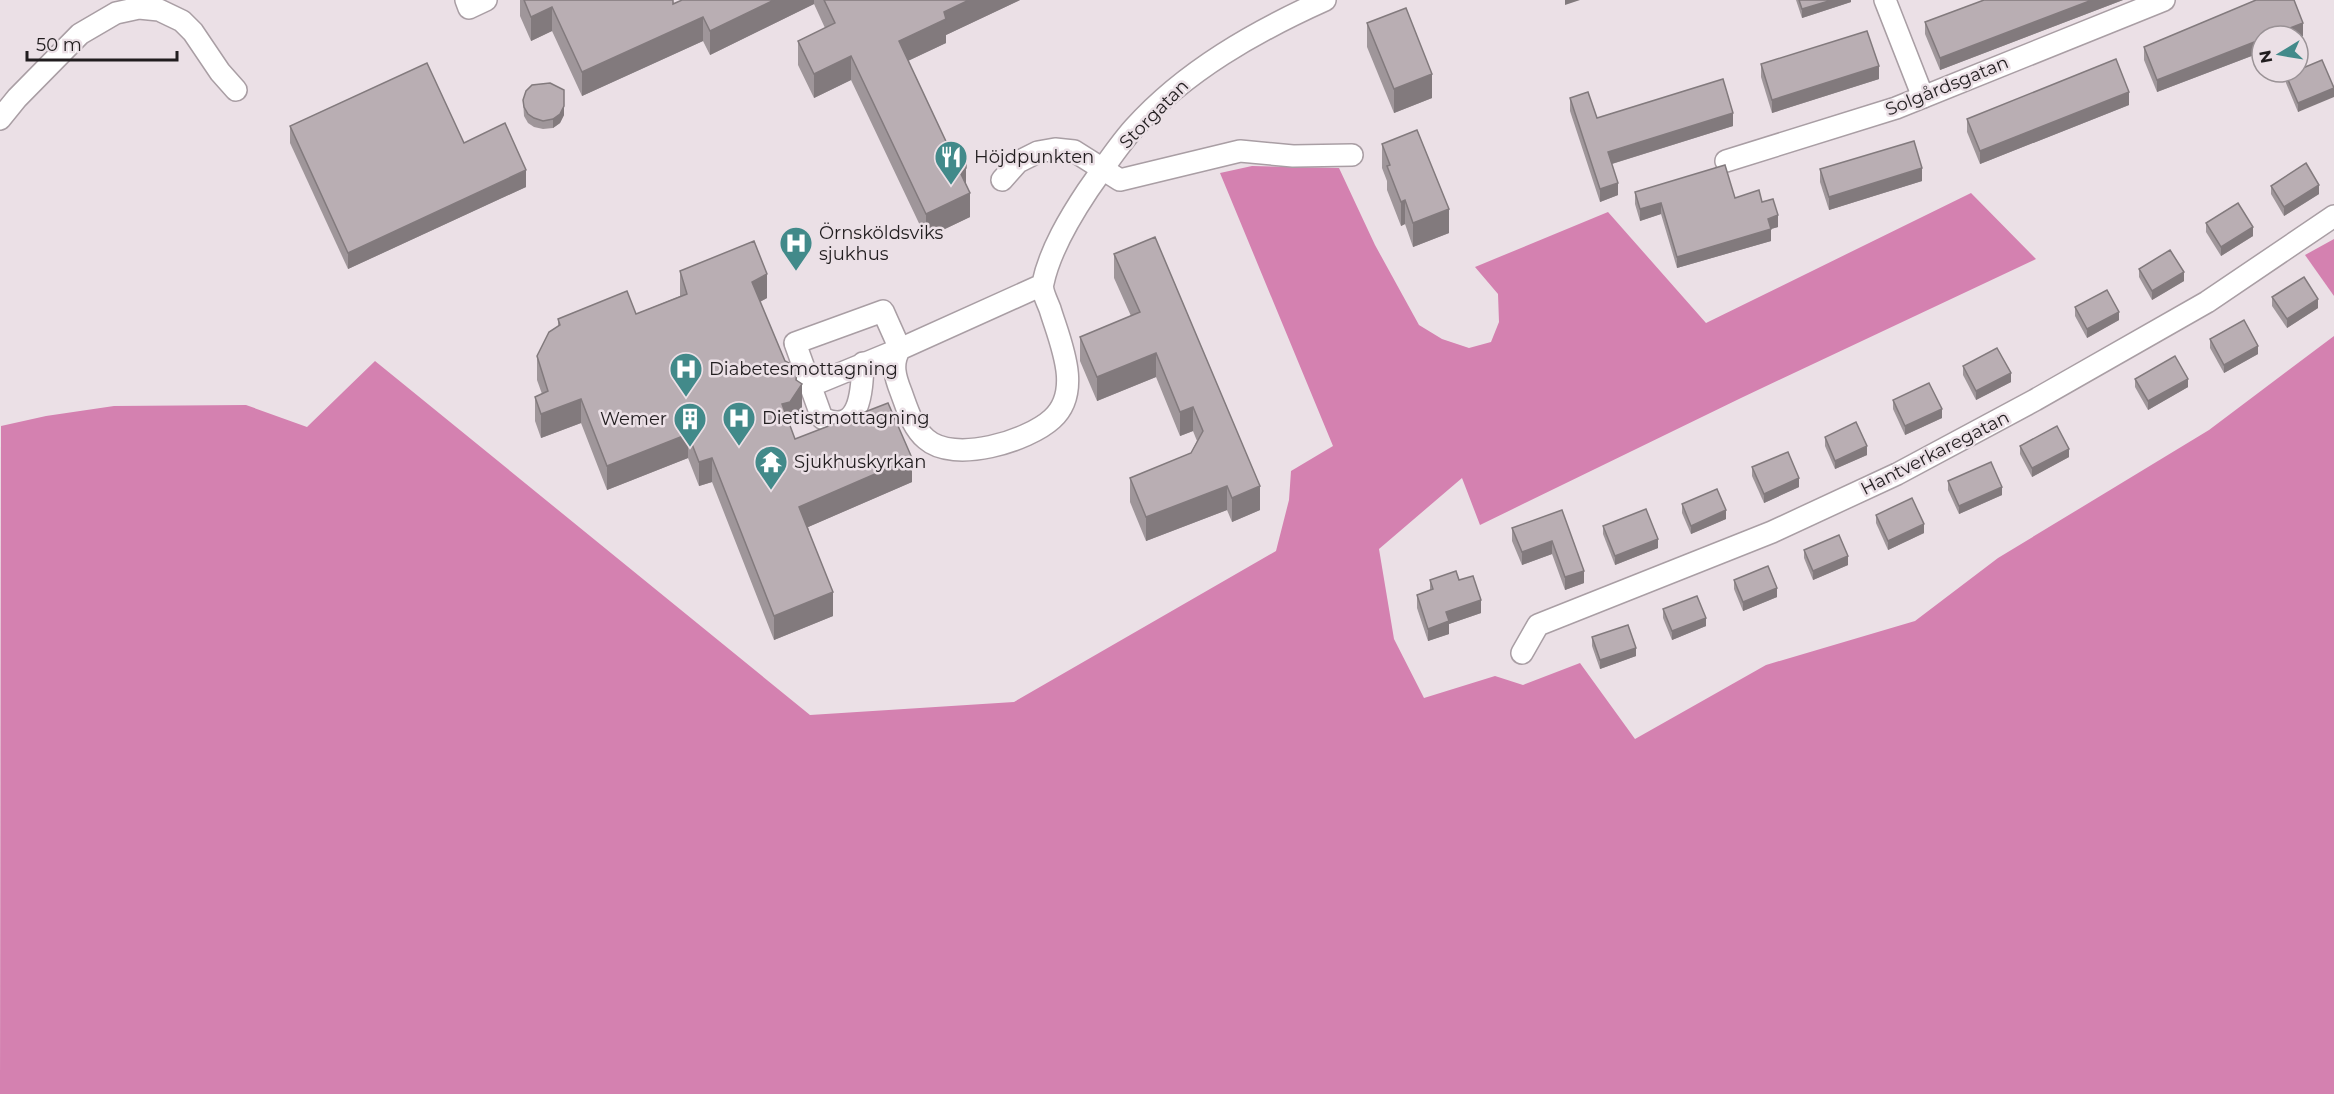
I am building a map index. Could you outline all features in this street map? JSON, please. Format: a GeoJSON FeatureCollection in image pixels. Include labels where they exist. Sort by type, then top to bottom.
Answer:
{"type":"FeatureCollection","features":[{"type":"Feature","properties":{"kind":"street"},"geometry":{"type":"LineString","coordinates":[[466,0],[469,8],[486,0]]}},
{"type":"Feature","properties":{"kind":"street","name":"Storgatan"},"geometry":{"type":"LineString","coordinates":[[1042,285],[1069,218],[1134,128],[1157,105],[1196,73],[1240,45],[1325,0]]}},
{"type":"Feature","properties":{"kind":"street"},"geometry":{"type":"LineString","coordinates":[[1885,0],[1923,97]]}},
{"type":"Feature","properties":{"kind":"street","name":"Solgårdsgatan"},"geometry":{"type":"LineString","coordinates":[[1726,161],[1896,108],[2164,0]]}},
{"type":"Feature","properties":{"kind":"street"},"geometry":{"type":"LineString","coordinates":[[0,119],[17,98],[80,34],[110,16],[139,8],[159,10],[182,21],[193,32],[220,72],[237,90]]}},
{"type":"Feature","properties":{"kind":"street"},"geometry":{"type":"LineString","coordinates":[[1002,180],[1018,162],[1038,152],[1055,148],[1074,151],[1120,180],[1240,151],[1293,156],[1352,155]]}},
{"type":"Feature","properties":{"kind":"street","name":"Hantverkaregatan"},"geometry":{"type":"LineString","coordinates":[[1522,653],[1538,625],[1772,532],[1897,474],[2036,400],[2207,302],[2334,216]]}},
{"type":"Feature","properties":{"kind":"street"},"geometry":{"type":"LineString","coordinates":[[810,386],[900,349],[1042,285],[1068,375],[1068,396],[1055,416],[1032,432],[976,449],[959,450],[935,445],[926,440],[916,428],[900,389],[894,366],[900,349]]}},
{"type":"Feature","properties":{"kind":"street"},"geometry":{"type":"LineString","coordinates":[[863,363],[860,403],[851,417],[830,422],[822,418],[795,343],[883,311],[900,349]]}},
{"type":"Feature","properties":{"kind":"shaded area"},"geometry":{"type":"Polygon","coordinates":[[[1252,166],[1339,168],[1375,245],[1419,325],[1442,339],[1469,348],[1491,342],[1499,322],[1498,294],[1475,267],[1608,212],[1706,323],[1971,193],[2036,259],[1741,398],[1480,525],[1462,478],[1379,549],[1394,639],[1424,698],[1495,676],[1523,685],[1580,663],[1635,739],[1766,665],[1915,621],[1998,558],[2209,430],[2334,336],[2334,1094],[0,1094],[1,426],[46,416],[114,406],[246,405],[307,427],[375,361],[810,715],[1014,702],[1276,551],[1289,500],[1291,471],[1333,446],[1220,173],[1252,166]]]}},
{"type":"Feature","properties":{"kind":"shaded area"},"geometry":{"type":"Polygon","coordinates":[[[2334,239],[2334,296],[2305,255],[2334,239]]]}},
{"type":"Feature","properties":{"kind":"building"},"geometry":{"type":"Polygon","coordinates":[[[524,0],[673,0],[673,4],[682,0],[774,0],[710,31],[703,17],[582,72],[552,7],[531,17],[524,0]]]}},
{"type":"Feature","properties":{"kind":"building"},"geometry":{"type":"Polygon","coordinates":[[[824,0],[969,0],[944,12],[946,19],[899,41],[951,152],[959,153],[966,159],[966,168],[961,174],[970,193],[926,214],[851,56],[814,74],[798,41],[835,23],[824,0]]]}},
{"type":"Feature","properties":{"kind":"building"},"geometry":{"type":"Polygon","coordinates":[[[1799,0],[1832,0],[1802,9],[1799,0]]]}},
{"type":"Feature","properties":{"kind":"building"},"geometry":{"type":"Polygon","coordinates":[[[1984,0],[2092,0],[1940,58],[1925,22],[1984,0]]]}},
{"type":"Feature","properties":{"kind":"building"},"geometry":{"type":"Polygon","coordinates":[[[2256,0],[2294,0],[2303,23],[2250,24],[2250,44],[2157,80],[2144,47],[2256,0]]]}},
{"type":"Feature","properties":{"kind":"building"},"geometry":{"type":"Polygon","coordinates":[[[1406,8],[1432,74],[1394,89],[1367,23],[1406,8]]]}},
{"type":"Feature","properties":{"kind":"building"},"geometry":{"type":"Polygon","coordinates":[[[1867,31],[1879,66],[1772,100],[1761,64],[1867,31]]]}},
{"type":"Feature","properties":{"kind":"building"},"geometry":{"type":"Polygon","coordinates":[[[2116,59],[2129,92],[1980,151],[1967,119],[2116,59]]]}},
{"type":"Feature","properties":{"kind":"building"},"geometry":{"type":"Polygon","coordinates":[[[2322,60],[2334,88],[2298,103],[2290,84],[2310,84],[2310,65],[2322,60]]]}},
{"type":"Feature","properties":{"kind":"building"},"geometry":{"type":"Polygon","coordinates":[[[427,63],[464,143],[505,123],[526,170],[348,253],[290,126],[427,63]]]}},
{"type":"Feature","properties":{"kind":"building"},"geometry":{"type":"Polygon","coordinates":[[[1723,79],[1733,113],[1608,152],[1618,183],[1600,189],[1570,98],[1588,92],[1597,118],[1723,79]]]}},
{"type":"Feature","properties":{"kind":"building"},"geometry":{"type":"Polygon","coordinates":[[[550,83],[564,90],[564,106],[560,114],[553,119],[543,121],[528,114],[523,100],[526,91],[532,85],[550,83]]]}},
{"type":"Feature","properties":{"kind":"building"},"geometry":{"type":"Polygon","coordinates":[[[1417,130],[1449,209],[1413,223],[1405,200],[1401,202],[1387,166],[1390,165],[1382,144],[1417,130]]]}},
{"type":"Feature","properties":{"kind":"building"},"geometry":{"type":"Polygon","coordinates":[[[1914,141],[1922,168],[1829,197],[1820,169],[1914,141]]]}},
{"type":"Feature","properties":{"kind":"building"},"geometry":{"type":"Polygon","coordinates":[[[2306,163],[2319,185],[2284,207],[2271,186],[2306,163]]]}},
{"type":"Feature","properties":{"kind":"building"},"geometry":{"type":"Polygon","coordinates":[[[1725,165],[1735,198],[1759,190],[1762,202],[1773,199],[1778,215],[1768,219],[1771,229],[1677,257],[1661,203],[1640,209],[1635,192],[1725,165]]]}},
{"type":"Feature","properties":{"kind":"building"},"geometry":{"type":"Polygon","coordinates":[[[2238,203],[2253,227],[2221,247],[2206,223],[2238,203]]]}},
{"type":"Feature","properties":{"kind":"building"},"geometry":{"type":"Polygon","coordinates":[[[1155,237],[1260,486],[1232,498],[1227,486],[1146,517],[1130,478],[1191,453],[1203,431],[1193,407],[1180,412],[1156,353],[1097,377],[1080,337],[1140,312],[1114,254],[1155,237]]]}},
{"type":"Feature","properties":{"kind":"building","name":"Wemer"},"geometry":{"type":"Polygon","coordinates":[[[754,241],[767,274],[752,282],[785,361],[793,365],[797,371],[796,380],[802,384],[790,402],[782,404],[795,439],[888,403],[912,458],[799,507],[833,592],[774,616],[712,458],[699,462],[688,434],[607,466],[581,399],[541,414],[535,397],[548,391],[537,356],[549,332],[560,325],[558,319],[627,291],[636,314],[687,294],[680,271],[754,241]]]}},
{"type":"Feature","properties":{"kind":"building"},"geometry":{"type":"Polygon","coordinates":[[[2170,250],[2184,272],[2152,291],[2139,269],[2170,250]]]}},
{"type":"Feature","properties":{"kind":"building"},"geometry":{"type":"Polygon","coordinates":[[[2304,277],[2318,299],[2287,319],[2272,297],[2304,277]]]}},
{"type":"Feature","properties":{"kind":"building"},"geometry":{"type":"Polygon","coordinates":[[[2107,290],[2119,312],[2087,329],[2075,307],[2107,290]]]}},
{"type":"Feature","properties":{"kind":"building"},"geometry":{"type":"Polygon","coordinates":[[[2244,320],[2258,346],[2224,365],[2210,339],[2244,320]]]}},
{"type":"Feature","properties":{"kind":"building"},"geometry":{"type":"Polygon","coordinates":[[[1997,348],[2011,373],[1976,391],[1963,366],[1997,348]]]}},
{"type":"Feature","properties":{"kind":"building"},"geometry":{"type":"Polygon","coordinates":[[[2175,356],[2188,379],[2148,401],[2135,379],[2175,356]]]}},
{"type":"Feature","properties":{"kind":"building"},"geometry":{"type":"Polygon","coordinates":[[[1929,383],[1942,409],[1905,426],[1893,400],[1929,383]]]}},
{"type":"Feature","properties":{"kind":"building"},"geometry":{"type":"Polygon","coordinates":[[[1856,422],[1867,446],[1835,461],[1825,437],[1856,422]]]}},
{"type":"Feature","properties":{"kind":"building"},"geometry":{"type":"Polygon","coordinates":[[[2057,426],[2069,449],[2032,468],[2020,446],[2057,426]]]}},
{"type":"Feature","properties":{"kind":"building"},"geometry":{"type":"Polygon","coordinates":[[[1788,452],[1799,478],[1764,494],[1752,467],[1788,452]]]}},
{"type":"Feature","properties":{"kind":"building"},"geometry":{"type":"Polygon","coordinates":[[[1991,462],[2002,487],[1959,506],[1948,481],[1991,462]]]}},
{"type":"Feature","properties":{"kind":"building"},"geometry":{"type":"Polygon","coordinates":[[[1717,489],[1726,510],[1691,526],[1682,504],[1717,489]]]}},
{"type":"Feature","properties":{"kind":"building"},"geometry":{"type":"Polygon","coordinates":[[[1912,498],[1924,524],[1888,541],[1876,515],[1912,498]]]}},
{"type":"Feature","properties":{"kind":"building"},"geometry":{"type":"Polygon","coordinates":[[[1646,509],[1658,539],[1615,556],[1603,526],[1646,509]]]}},
{"type":"Feature","properties":{"kind":"building"},"geometry":{"type":"Polygon","coordinates":[[[1562,510],[1584,571],[1565,577],[1552,541],[1522,552],[1512,528],[1562,510]]]}},
{"type":"Feature","properties":{"kind":"building"},"geometry":{"type":"Polygon","coordinates":[[[1839,535],[1848,556],[1813,571],[1804,550],[1839,535]]]}},
{"type":"Feature","properties":{"kind":"building"},"geometry":{"type":"Polygon","coordinates":[[[1768,566],[1777,588],[1743,602],[1734,580],[1768,566]]]}},
{"type":"Feature","properties":{"kind":"building"},"geometry":{"type":"Polygon","coordinates":[[[1456,571],[1459,580],[1473,576],[1481,600],[1446,612],[1449,621],[1428,629],[1417,595],[1433,589],[1430,580],[1456,571]]]}},
{"type":"Feature","properties":{"kind":"building"},"geometry":{"type":"Polygon","coordinates":[[[1697,596],[1706,618],[1672,631],[1663,609],[1697,596]]]}},
{"type":"Feature","properties":{"kind":"building"},"geometry":{"type":"Polygon","coordinates":[[[1628,625],[1636,648],[1600,660],[1592,637],[1628,625]]]}},
{"type":"Feature","properties":{"kind":"place","name":"Höjdpunkten"},"geometry":{"type":"Point","coordinates":[951,186]}},
{"type":"Feature","properties":{"kind":"place","name":"Örnsköldsviks sjukhus"},"geometry":{"type":"Point","coordinates":[796,272]}},
{"type":"Feature","properties":{"kind":"place","name":"Diabetesmottagning"},"geometry":{"type":"Point","coordinates":[686,398]}},
{"type":"Feature","properties":{"kind":"place","name":"Dietistmottagning"},"geometry":{"type":"Point","coordinates":[739,447]}},
{"type":"Feature","properties":{"kind":"place","name":"Wemer"},"geometry":{"type":"Point","coordinates":[690,448]}},
{"type":"Feature","properties":{"kind":"place","name":"Sjukhuskyrkan"},"geometry":{"type":"Point","coordinates":[771,491]}}]}
